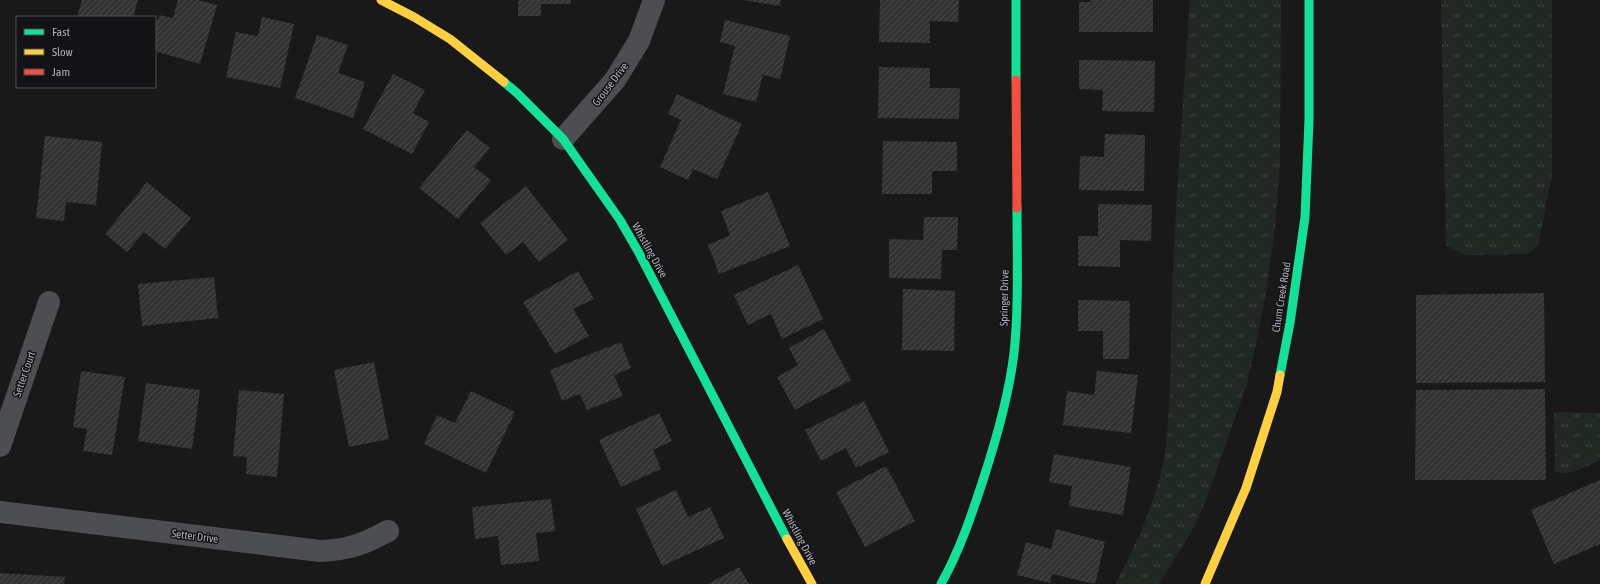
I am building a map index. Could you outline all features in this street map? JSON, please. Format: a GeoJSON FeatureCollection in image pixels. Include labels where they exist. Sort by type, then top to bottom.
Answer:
{"type":"FeatureCollection","features":[{"type":"Feature","properties":{"kind":"street","name":"Whistling Drive"},"geometry":{"type":"LineString","coordinates":[[380,0],[414,17],[450,39],[517,93],[563,139],[620,220],[639,253],[789,543],[812,584]]}},
{"type":"Feature","properties":{"kind":"street","name":"Grouse Drive"},"geometry":{"type":"LineString","coordinates":[[563,139],[615,80],[639,41],[654,0]]}},
{"type":"Feature","properties":{"kind":"street","name":"Springer Drive"},"geometry":{"type":"LineString","coordinates":[[941,584],[962,541],[982,482],[997,432],[1009,383],[1013,357],[1017,307],[1016,0]]}},
{"type":"Feature","properties":{"kind":"street","name":"Churn Creek Road"},"geometry":{"type":"LineString","coordinates":[[1205,584],[1230,528],[1248,480],[1276,392],[1290,323],[1306,203],[1309,120],[1309,0]]}},
{"type":"Feature","properties":{"kind":"street","name":"Setter Court"},"geometry":{"type":"LineString","coordinates":[[0,446],[49,302]]}},
{"type":"Feature","properties":{"kind":"street","name":"Setter Drive"},"geometry":{"type":"LineString","coordinates":[[0,512],[320,551],[339,550],[354,546],[388,531]]}},
{"type":"Feature","properties":{"kind":"green space"},"geometry":{"type":"Polygon","coordinates":[[[1190,0],[1281,0],[1280,163],[1275,227],[1266,292],[1246,387],[1204,505],[1192,531],[1159,584],[1115,584],[1131,553],[1152,503],[1162,468],[1168,429],[1172,291],[1190,0]]]}},
{"type":"Feature","properties":{"kind":"green space"},"geometry":{"type":"Polygon","coordinates":[[[1441,0],[1552,0],[1552,174],[1538,246],[1528,254],[1465,255],[1446,245],[1441,0]]]}},
{"type":"Feature","properties":{"kind":"green space"},"geometry":{"type":"Polygon","coordinates":[[[1554,412],[1600,413],[1600,460],[1584,468],[1571,472],[1559,473],[1555,471],[1554,412]]]}},
{"type":"Feature","properties":{"kind":"building"},"geometry":{"type":"Polygon","coordinates":[[[82,0],[138,0],[133,16],[77,16],[82,0]]]}},
{"type":"Feature","properties":{"kind":"building"},"geometry":{"type":"Polygon","coordinates":[[[178,0],[198,0],[217,5],[200,64],[156,51],[156,25],[159,15],[173,18],[178,0]]]}},
{"type":"Feature","properties":{"kind":"building"},"geometry":{"type":"Polygon","coordinates":[[[518,0],[571,0],[571,4],[541,4],[541,16],[518,16],[518,0]]]}},
{"type":"Feature","properties":{"kind":"building"},"geometry":{"type":"Polygon","coordinates":[[[742,0],[781,0],[780,6],[742,0]]]}},
{"type":"Feature","properties":{"kind":"building"},"geometry":{"type":"Polygon","coordinates":[[[880,0],[959,0],[958,22],[930,21],[930,43],[879,42],[880,0]]]}},
{"type":"Feature","properties":{"kind":"building"},"geometry":{"type":"Polygon","coordinates":[[[1091,0],[1153,0],[1153,32],[1079,32],[1079,2],[1091,2],[1091,0]]]}},
{"type":"Feature","properties":{"kind":"building"},"geometry":{"type":"Polygon","coordinates":[[[262,17],[294,24],[280,88],[226,77],[236,32],[258,36],[262,17]]]}},
{"type":"Feature","properties":{"kind":"building"},"geometry":{"type":"Polygon","coordinates":[[[725,20],[790,36],[780,79],[763,75],[756,102],[723,94],[735,46],[720,42],[725,20]]]}},
{"type":"Feature","properties":{"kind":"building"},"geometry":{"type":"Polygon","coordinates":[[[317,35],[348,45],[338,73],[365,82],[353,118],[295,98],[317,35]]]}},
{"type":"Feature","properties":{"kind":"building"},"geometry":{"type":"Polygon","coordinates":[[[1079,60],[1155,61],[1154,112],[1102,111],[1103,90],[1079,89],[1079,60]]]}},
{"type":"Feature","properties":{"kind":"building"},"geometry":{"type":"Polygon","coordinates":[[[879,67],[930,68],[930,88],[960,88],[959,119],[878,118],[879,67]]]}},
{"type":"Feature","properties":{"kind":"building"},"geometry":{"type":"Polygon","coordinates":[[[393,74],[425,90],[413,113],[429,122],[412,154],[363,129],[393,74]]]}},
{"type":"Feature","properties":{"kind":"building"},"geometry":{"type":"Polygon","coordinates":[[[677,94],[742,124],[717,179],[693,169],[688,180],[660,167],[681,120],[668,114],[677,94]]]}},
{"type":"Feature","properties":{"kind":"building"},"geometry":{"type":"Polygon","coordinates":[[[467,130],[490,148],[474,167],[491,180],[458,219],[419,188],[467,130]]]}},
{"type":"Feature","properties":{"kind":"building"},"geometry":{"type":"Polygon","coordinates":[[[1105,134],[1145,135],[1144,191],[1079,190],[1080,156],[1104,157],[1105,134]]]}},
{"type":"Feature","properties":{"kind":"building"},"geometry":{"type":"Polygon","coordinates":[[[45,136],[102,142],[96,205],[66,202],[64,221],[36,218],[45,136]]]}},
{"type":"Feature","properties":{"kind":"building"},"geometry":{"type":"Polygon","coordinates":[[[883,141],[957,142],[957,171],[932,171],[932,194],[882,194],[883,141]]]}},
{"type":"Feature","properties":{"kind":"building"},"geometry":{"type":"Polygon","coordinates":[[[147,182],[191,218],[165,249],[144,232],[127,252],[105,234],[147,182]]]}},
{"type":"Feature","properties":{"kind":"building"},"geometry":{"type":"Polygon","coordinates":[[[526,186],[568,240],[539,262],[523,242],[506,255],[480,223],[526,186]]]}},
{"type":"Feature","properties":{"kind":"building"},"geometry":{"type":"Polygon","coordinates":[[[768,192],[790,246],[719,274],[708,245],[730,235],[721,211],[768,192]]]}},
{"type":"Feature","properties":{"kind":"building"},"geometry":{"type":"Polygon","coordinates":[[[1098,204],[1152,205],[1151,241],[1120,240],[1120,267],[1078,266],[1078,236],[1098,236],[1098,204]]]}},
{"type":"Feature","properties":{"kind":"building"},"geometry":{"type":"Polygon","coordinates":[[[924,217],[958,217],[957,250],[942,250],[941,279],[889,278],[889,239],[923,240],[924,217]]]}},
{"type":"Feature","properties":{"kind":"building"},"geometry":{"type":"Polygon","coordinates":[[[798,265],[823,319],[782,339],[771,314],[748,325],[734,295],[798,265]]]}},
{"type":"Feature","properties":{"kind":"building"},"geometry":{"type":"Polygon","coordinates":[[[578,271],[594,299],[573,309],[589,336],[555,354],[523,302],[578,271]]]}},
{"type":"Feature","properties":{"kind":"building"},"geometry":{"type":"Polygon","coordinates":[[[214,277],[218,318],[142,326],[138,284],[214,277]]]}},
{"type":"Feature","properties":{"kind":"building"},"geometry":{"type":"Polygon","coordinates":[[[903,289],[955,291],[954,351],[902,350],[903,289]]]}},
{"type":"Feature","properties":{"kind":"building"},"geometry":{"type":"Polygon","coordinates":[[[1544,293],[1545,382],[1416,383],[1416,295],[1544,293]]]}},
{"type":"Feature","properties":{"kind":"building"},"geometry":{"type":"Polygon","coordinates":[[[1078,300],[1130,301],[1129,359],[1103,359],[1103,331],[1078,331],[1078,300]]]}},
{"type":"Feature","properties":{"kind":"building"},"geometry":{"type":"Polygon","coordinates":[[[824,329],[851,380],[795,410],[777,377],[798,365],[789,348],[824,329]]]}},
{"type":"Feature","properties":{"kind":"building"},"geometry":{"type":"Polygon","coordinates":[[[621,342],[631,368],[614,375],[623,396],[587,410],[580,394],[562,401],[550,370],[621,342]]]}},
{"type":"Feature","properties":{"kind":"building"},"geometry":{"type":"Polygon","coordinates":[[[374,362],[389,439],[349,447],[334,370],[374,362]]]}},
{"type":"Feature","properties":{"kind":"building"},"geometry":{"type":"Polygon","coordinates":[[[81,371],[125,377],[112,455],[83,451],[87,429],[73,427],[81,371]]]}},
{"type":"Feature","properties":{"kind":"building"},"geometry":{"type":"Polygon","coordinates":[[[1097,371],[1138,375],[1131,433],[1063,425],[1067,391],[1094,395],[1097,371]]]}},
{"type":"Feature","properties":{"kind":"building"},"geometry":{"type":"Polygon","coordinates":[[[146,383],[200,390],[192,449],[138,441],[146,383]]]}},
{"type":"Feature","properties":{"kind":"building"},"geometry":{"type":"Polygon","coordinates":[[[1545,389],[1546,480],[1415,480],[1416,390],[1545,389]]]}},
{"type":"Feature","properties":{"kind":"building"},"geometry":{"type":"Polygon","coordinates":[[[239,390],[284,394],[277,477],[246,474],[247,457],[233,456],[239,390]]]}},
{"type":"Feature","properties":{"kind":"building"},"geometry":{"type":"Polygon","coordinates":[[[471,391],[515,412],[486,473],[424,444],[437,415],[455,423],[471,391]]]}},
{"type":"Feature","properties":{"kind":"building"},"geometry":{"type":"Polygon","coordinates":[[[864,401],[889,452],[856,468],[846,448],[821,461],[805,430],[864,401]]]}},
{"type":"Feature","properties":{"kind":"building"},"geometry":{"type":"Polygon","coordinates":[[[659,413],[672,441],[653,450],[661,469],[621,487],[599,440],[659,413]]]}},
{"type":"Feature","properties":{"kind":"building"},"geometry":{"type":"Polygon","coordinates":[[[1054,454],[1131,467],[1123,515],[1069,506],[1072,486],[1049,482],[1054,454]]]}},
{"type":"Feature","properties":{"kind":"building"},"geometry":{"type":"Polygon","coordinates":[[[886,466],[915,521],[865,547],[836,492],[886,466]]]}},
{"type":"Feature","properties":{"kind":"building"},"geometry":{"type":"Polygon","coordinates":[[[1600,480],[1600,544],[1554,564],[1531,510],[1600,480]]]}},
{"type":"Feature","properties":{"kind":"building"},"geometry":{"type":"Polygon","coordinates":[[[676,490],[688,517],[710,507],[724,538],[662,566],[636,509],[676,490]]]}},
{"type":"Feature","properties":{"kind":"building"},"geometry":{"type":"Polygon","coordinates":[[[551,499],[555,531],[536,533],[539,561],[501,565],[498,536],[475,539],[472,507],[551,499]]]}},
{"type":"Feature","properties":{"kind":"building"},"geometry":{"type":"Polygon","coordinates":[[[1056,529],[1105,542],[1095,584],[1052,574],[1050,583],[1017,575],[1026,542],[1051,549],[1056,529]]]}},
{"type":"Feature","properties":{"kind":"building"},"geometry":{"type":"Polygon","coordinates":[[[739,567],[749,584],[708,584],[739,567]]]}},
{"type":"Feature","properties":{"kind":"building"},"geometry":{"type":"Polygon","coordinates":[[[0,573],[65,577],[64,584],[0,584],[0,573]]]}},
{"type":"Feature","properties":{"kind":"traffic: fast"},"geometry":{"type":"LineString","coordinates":[[1016,0],[1016,80]]}},
{"type":"Feature","properties":{"kind":"traffic: fast"},"geometry":{"type":"LineString","coordinates":[[1280,375],[1290,323],[1305,217],[1309,120],[1309,0]]}},
{"type":"Feature","properties":{"kind":"traffic: fast"},"geometry":{"type":"LineString","coordinates":[[504,82],[563,139],[620,220],[639,253],[787,539]]}},
{"type":"Feature","properties":{"kind":"traffic: fast"},"geometry":{"type":"LineString","coordinates":[[941,584],[960,545],[975,505],[989,462],[1006,400],[1014,353],[1017,317],[1017,208]]}},
{"type":"Feature","properties":{"kind":"traffic: slow"},"geometry":{"type":"LineString","coordinates":[[381,0],[414,17],[450,39],[504,82]]}},
{"type":"Feature","properties":{"kind":"traffic: slow"},"geometry":{"type":"LineString","coordinates":[[1205,584],[1246,488],[1277,392],[1280,375]]}},
{"type":"Feature","properties":{"kind":"traffic: slow"},"geometry":{"type":"LineString","coordinates":[[787,539],[812,584]]}},
{"type":"Feature","properties":{"kind":"traffic: jam"},"geometry":{"type":"LineString","coordinates":[[1016,80],[1017,208]]}}]}
